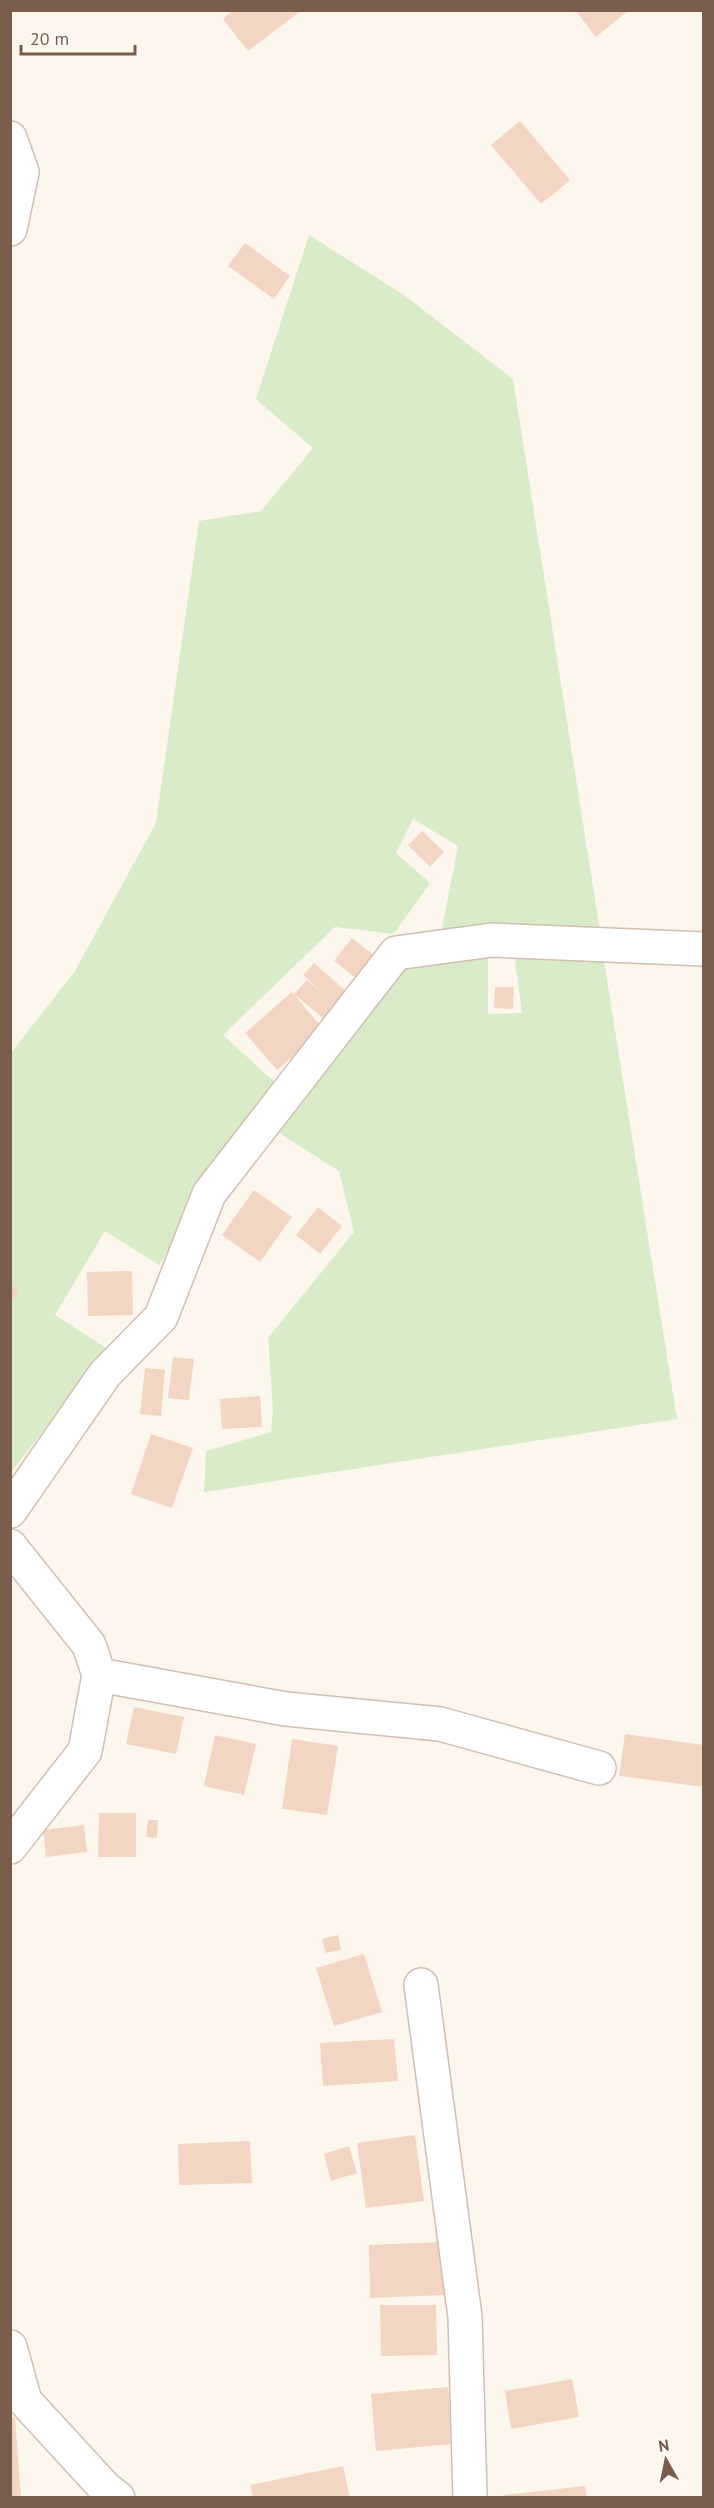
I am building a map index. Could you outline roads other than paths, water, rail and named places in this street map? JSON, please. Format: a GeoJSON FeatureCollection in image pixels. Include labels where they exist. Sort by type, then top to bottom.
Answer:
{"type":"FeatureCollection","features":[{"type":"Feature","properties":{"kind":"street"},"geometry":{"type":"LineString","coordinates":[[10,138],[22,172],[10,230]]}},
{"type":"Feature","properties":{"kind":"street"},"geometry":{"type":"LineString","coordinates":[[10,1511],[105,1374],[161,1317],[209,1194],[396,953],[492,940],[704,949]]}},
{"type":"Feature","properties":{"kind":"street"},"geometry":{"type":"LineString","coordinates":[[10,1546],[89,1645],[99,1675],[85,1751],[10,1847]]}},
{"type":"Feature","properties":{"kind":"street"},"geometry":{"type":"LineString","coordinates":[[99,1675],[286,1709],[440,1724],[599,1768]]}},
{"type":"Feature","properties":{"kind":"street"},"geometry":{"type":"LineString","coordinates":[[421,1985],[465,2318],[470,2498]]}},
{"type":"Feature","properties":{"kind":"street"},"geometry":{"type":"LineString","coordinates":[[10,2347],[25,2401],[105,2488],[118,2498]]}}]}
